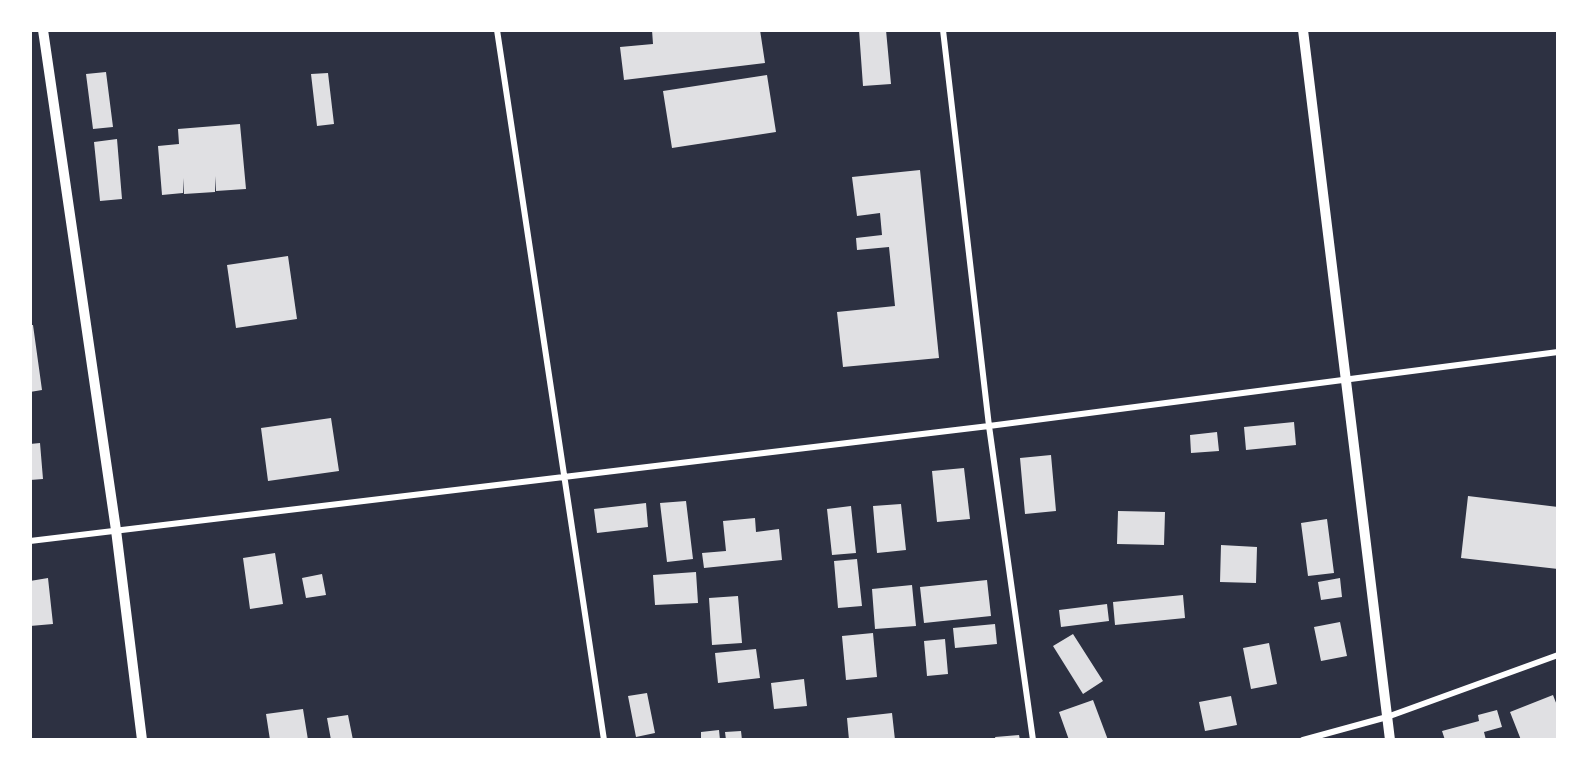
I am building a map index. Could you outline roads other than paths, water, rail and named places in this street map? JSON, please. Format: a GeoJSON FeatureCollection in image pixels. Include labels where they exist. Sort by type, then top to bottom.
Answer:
{"type":"FeatureCollection","features":[{"type":"Feature","properties":{"kind":"street"},"geometry":{"type":"LineString","coordinates":[[43,30],[116,530],[142,740]]}},
{"type":"Feature","properties":{"kind":"street"},"geometry":{"type":"LineString","coordinates":[[497,30],[604,740]]}},
{"type":"Feature","properties":{"kind":"street"},"geometry":{"type":"LineString","coordinates":[[943,30],[989,426],[1033,740]]}},
{"type":"Feature","properties":{"kind":"street"},"geometry":{"type":"LineString","coordinates":[[1303,30],[1390,740]]}},
{"type":"Feature","properties":{"kind":"street"},"geometry":{"type":"LineString","coordinates":[[30,541],[989,426],[1558,352]]}},
{"type":"Feature","properties":{"kind":"street"},"geometry":{"type":"LineString","coordinates":[[1303,740],[1387,717],[1558,655]]}}]}
